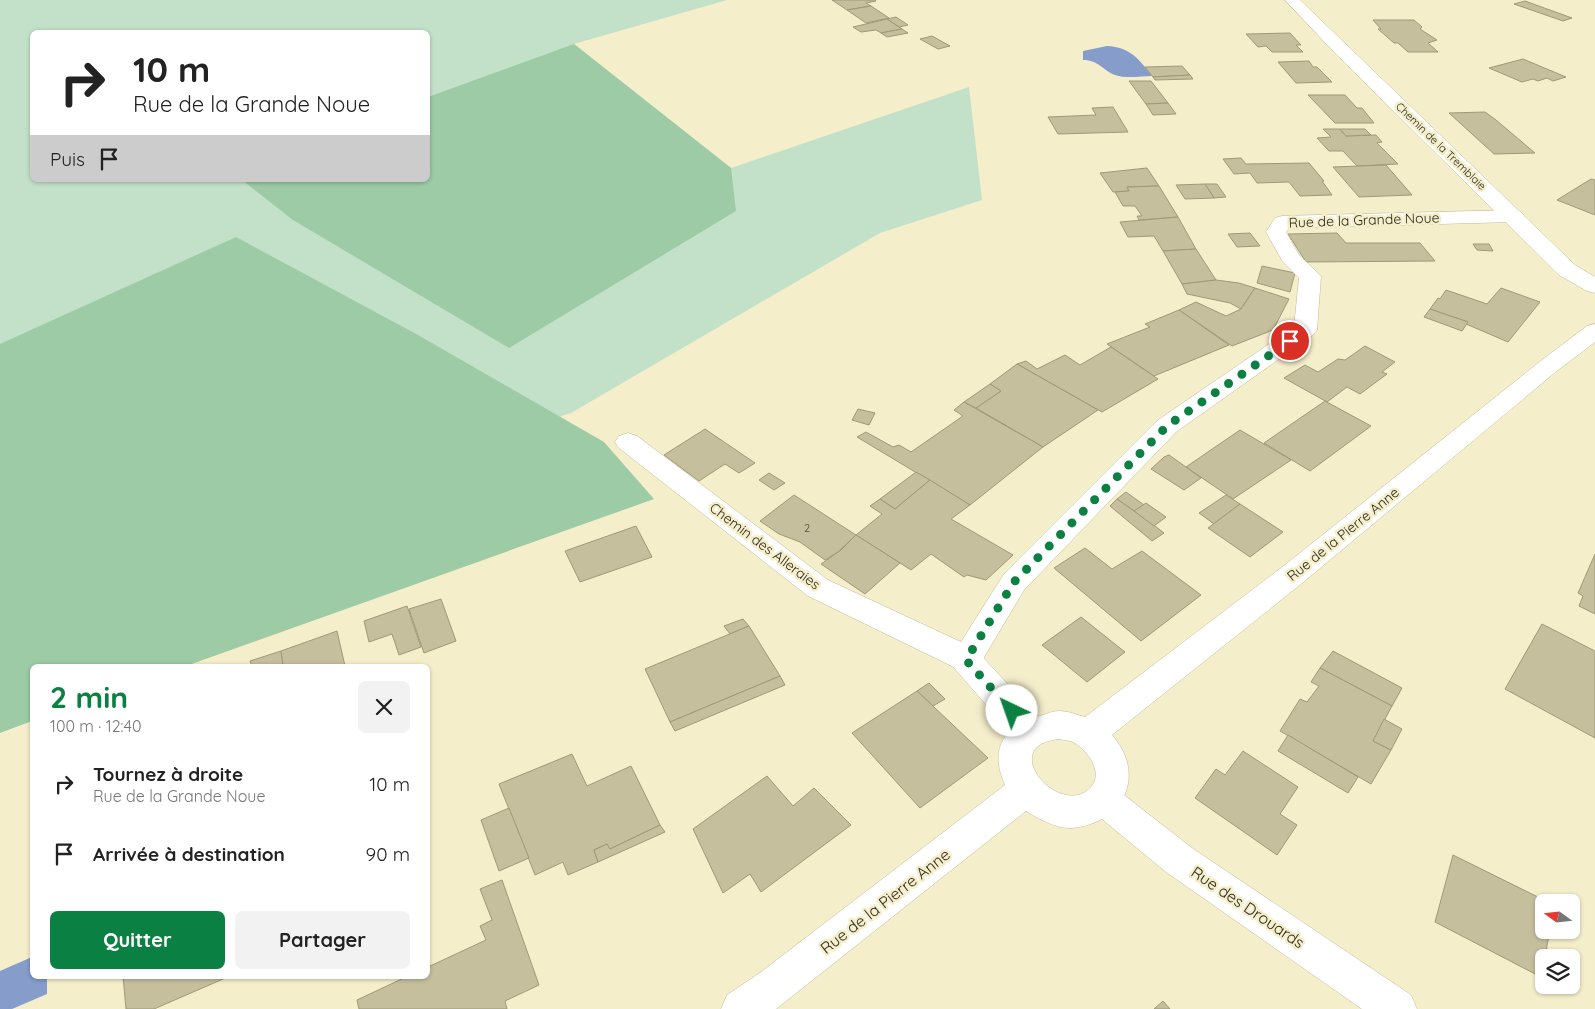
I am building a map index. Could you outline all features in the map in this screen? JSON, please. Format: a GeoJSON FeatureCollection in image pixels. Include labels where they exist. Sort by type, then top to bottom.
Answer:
{"type":"FeatureCollection","features":[{"type":"Feature","properties":{"kind":"street","name":"Chemin de la Tremblaie"},"geometry":{"type":"LineString","coordinates":[[1292,0],[1346,56],[1514,216],[1567,270],[1595,286]]}},
{"type":"Feature","properties":{"kind":"street","name":"Rue de la Grande Noue"},"geometry":{"type":"LineString","coordinates":[[966,660],[1014,582],[1167,426],[1305,330],[1310,276],[1290,258],[1276,232],[1282,222],[1514,216]]}},
{"type":"Feature","properties":{"kind":"street","name":"Rue de la Pierre Anne"},"geometry":{"type":"LineString","coordinates":[[1088,734],[1291,576],[1550,365],[1595,331]]}},
{"type":"Feature","properties":{"kind":"street","name":"Chemin des Alleraies"},"geometry":{"type":"LineString","coordinates":[[628,442],[818,588],[926,638],[966,660]]}},
{"type":"Feature","properties":{"kind":"street"},"geometry":{"type":"LineString","coordinates":[[966,660],[1030,732]]}},
{"type":"Feature","properties":{"kind":"street"},"geometry":{"type":"LineString","coordinates":[[1058,725],[1074,728],[1088,734],[1101,746],[1110,759],[1113,773],[1111,787],[1103,799],[1091,808],[1074,811],[1057,809],[1040,802],[1026,790],[1018,778],[1015,765],[1016,752],[1021,740],[1030,732],[1044,726],[1058,725]]}},
{"type":"Feature","properties":{"kind":"street","name":"Rue de la Pierre Anne"},"geometry":{"type":"LineString","coordinates":[[741,1009],[790,974],[1026,790]]}},
{"type":"Feature","properties":{"kind":"street","name":"Rue des Drouards"},"geometry":{"type":"LineString","coordinates":[[1103,799],[1180,860],[1397,1009]]}},
{"type":"Feature","properties":{"kind":"green space"},"geometry":{"type":"Polygon","coordinates":[[[0,0],[727,0],[574,44],[731,168],[969,87],[982,200],[880,233],[571,413],[0,592],[0,0]]]}},
{"type":"Feature","properties":{"kind":"green space"},"geometry":{"type":"Polygon","coordinates":[[[574,44],[731,168],[736,211],[509,348],[293,220],[245,182],[430,182],[430,96],[574,44]]]}},
{"type":"Feature","properties":{"kind":"green space"},"geometry":{"type":"Polygon","coordinates":[[[236,237],[418,335],[604,442],[654,499],[192,664],[30,664],[30,722],[0,733],[0,344],[236,237]]]}},
{"type":"Feature","properties":{"kind":"water"},"geometry":{"type":"Polygon","coordinates":[[[1107,46],[1128,51],[1143,64],[1152,76],[1129,77],[1115,75],[1097,63],[1083,60],[1083,51],[1107,46]]]}},
{"type":"Feature","properties":{"kind":"water"},"geometry":{"type":"Polygon","coordinates":[[[30,958],[30,979],[47,979],[47,994],[12,1009],[0,1009],[0,971],[30,958]]]}},
{"type":"Feature","properties":{"kind":"building"},"geometry":{"type":"Polygon","coordinates":[[[832,0],[876,1],[866,3],[871,6],[847,10],[832,0]]]}},
{"type":"Feature","properties":{"kind":"building"},"geometry":{"type":"Polygon","coordinates":[[[1525,1],[1572,18],[1563,21],[1514,4],[1525,1]]]}},
{"type":"Feature","properties":{"kind":"building"},"geometry":{"type":"Polygon","coordinates":[[[871,6],[889,18],[866,23],[847,10],[871,6]]]}},
{"type":"Feature","properties":{"kind":"building"},"geometry":{"type":"Polygon","coordinates":[[[896,17],[908,25],[899,27],[887,19],[896,17]]]}},
{"type":"Feature","properties":{"kind":"building"},"geometry":{"type":"Polygon","coordinates":[[[887,19],[902,29],[881,33],[876,30],[861,32],[853,27],[887,19]]]}},
{"type":"Feature","properties":{"kind":"building"},"geometry":{"type":"Polygon","coordinates":[[[1373,20],[1414,20],[1422,27],[1420,29],[1437,40],[1428,43],[1438,52],[1408,52],[1378,29],[1381,29],[1373,20]]]}},
{"type":"Feature","properties":{"kind":"building"},"geometry":{"type":"Polygon","coordinates":[[[902,29],[908,33],[887,37],[881,33],[902,29]]]}},
{"type":"Feature","properties":{"kind":"building"},"geometry":{"type":"Polygon","coordinates":[[[1290,33],[1301,45],[1296,45],[1303,52],[1272,52],[1266,46],[1258,47],[1246,34],[1290,33]]]}},
{"type":"Feature","properties":{"kind":"building"},"geometry":{"type":"Polygon","coordinates":[[[932,36],[950,46],[938,49],[920,39],[932,36]]]}},
{"type":"Feature","properties":{"kind":"building"},"geometry":{"type":"Polygon","coordinates":[[[1523,59],[1566,77],[1553,81],[1547,78],[1538,81],[1533,79],[1522,82],[1489,68],[1523,59]]]}},
{"type":"Feature","properties":{"kind":"building"},"geometry":{"type":"Polygon","coordinates":[[[1309,61],[1313,67],[1317,67],[1332,82],[1296,83],[1278,62],[1309,61]]]}},
{"type":"Feature","properties":{"kind":"building"},"geometry":{"type":"Polygon","coordinates":[[[1182,66],[1190,75],[1153,77],[1145,67],[1182,66]]]}},
{"type":"Feature","properties":{"kind":"building"},"geometry":{"type":"Polygon","coordinates":[[[1190,75],[1193,79],[1155,80],[1153,77],[1190,75]]]}},
{"type":"Feature","properties":{"kind":"building"},"geometry":{"type":"Polygon","coordinates":[[[1129,81],[1151,81],[1168,103],[1146,104],[1129,81]]]}},
{"type":"Feature","properties":{"kind":"building"},"geometry":{"type":"Polygon","coordinates":[[[1308,95],[1345,95],[1357,108],[1362,108],[1374,123],[1335,123],[1308,95]]]}},
{"type":"Feature","properties":{"kind":"building"},"geometry":{"type":"Polygon","coordinates":[[[1168,103],[1176,114],[1153,115],[1146,104],[1168,103]]]}},
{"type":"Feature","properties":{"kind":"building"},"geometry":{"type":"Polygon","coordinates":[[[1113,107],[1128,132],[1058,134],[1048,117],[1096,115],[1092,108],[1113,107]]]}},
{"type":"Feature","properties":{"kind":"building"},"geometry":{"type":"Polygon","coordinates":[[[1485,112],[1535,153],[1494,154],[1449,113],[1485,112]]]}},
{"type":"Feature","properties":{"kind":"building"},"geometry":{"type":"Polygon","coordinates":[[[1323,129],[1340,129],[1346,136],[1376,135],[1382,142],[1377,143],[1398,164],[1357,166],[1343,151],[1329,151],[1317,138],[1331,137],[1323,129]]]}},
{"type":"Feature","properties":{"kind":"building"},"geometry":{"type":"Polygon","coordinates":[[[1340,129],[1365,129],[1371,135],[1346,136],[1340,129]]]}},
{"type":"Feature","properties":{"kind":"building"},"geometry":{"type":"Polygon","coordinates":[[[1241,158],[1246,164],[1309,163],[1324,181],[1322,181],[1332,195],[1300,196],[1289,182],[1257,183],[1250,173],[1234,174],[1223,159],[1241,158]]]}},
{"type":"Feature","properties":{"kind":"building"},"geometry":{"type":"Polygon","coordinates":[[[1386,165],[1412,195],[1359,197],[1333,167],[1386,165]]]}},
{"type":"Feature","properties":{"kind":"building"},"geometry":{"type":"Polygon","coordinates":[[[1147,168],[1159,186],[1127,187],[1129,191],[1113,192],[1100,173],[1147,168]]]}},
{"type":"Feature","properties":{"kind":"building"},"geometry":{"type":"Polygon","coordinates":[[[1591,179],[1595,180],[1595,215],[1557,200],[1591,179]]]}},
{"type":"Feature","properties":{"kind":"building"},"geometry":{"type":"Polygon","coordinates":[[[1205,184],[1217,184],[1226,197],[1214,198],[1205,184]]]}},
{"type":"Feature","properties":{"kind":"building"},"geometry":{"type":"Polygon","coordinates":[[[1205,184],[1214,198],[1185,199],[1176,185],[1205,184]]]}},
{"type":"Feature","properties":{"kind":"building"},"geometry":{"type":"Polygon","coordinates":[[[1159,186],[1178,217],[1139,220],[1137,216],[1142,216],[1135,206],[1123,206],[1115,192],[1129,191],[1127,187],[1159,186]]]}},
{"type":"Feature","properties":{"kind":"building"},"geometry":{"type":"Polygon","coordinates":[[[1178,217],[1196,249],[1163,251],[1154,236],[1128,237],[1120,222],[1178,217]]]}},
{"type":"Feature","properties":{"kind":"building"},"geometry":{"type":"Polygon","coordinates":[[[1250,233],[1260,246],[1237,247],[1228,234],[1250,233]]]}},
{"type":"Feature","properties":{"kind":"building"},"geometry":{"type":"Polygon","coordinates":[[[1337,233],[1346,243],[1420,243],[1435,261],[1306,262],[1288,234],[1337,233]]]}},
{"type":"Feature","properties":{"kind":"building"},"geometry":{"type":"Polygon","coordinates":[[[1473,244],[1489,244],[1493,251],[1477,250],[1473,244]]]}},
{"type":"Feature","properties":{"kind":"building"},"geometry":{"type":"Polygon","coordinates":[[[1196,249],[1216,280],[1182,284],[1163,251],[1196,249]]]}},
{"type":"Feature","properties":{"kind":"building"},"geometry":{"type":"Polygon","coordinates":[[[1262,266],[1295,273],[1290,292],[1257,283],[1262,266]]]}},
{"type":"Feature","properties":{"kind":"building"},"geometry":{"type":"Polygon","coordinates":[[[1216,280],[1239,283],[1255,288],[1241,309],[1230,303],[1187,294],[1182,284],[1216,280]]]}},
{"type":"Feature","properties":{"kind":"building"},"geometry":{"type":"Polygon","coordinates":[[[1255,288],[1289,299],[1273,330],[1232,346],[1179,310],[1196,302],[1226,316],[1241,309],[1255,288]]]}},
{"type":"Feature","properties":{"kind":"building"},"geometry":{"type":"Polygon","coordinates":[[[1501,288],[1540,302],[1508,342],[1466,324],[1468,322],[1430,309],[1446,290],[1487,304],[1501,288]]]}},
{"type":"Feature","properties":{"kind":"building"},"geometry":{"type":"Polygon","coordinates":[[[1430,309],[1468,322],[1462,331],[1424,317],[1430,309]]]}},
{"type":"Feature","properties":{"kind":"building"},"geometry":{"type":"Polygon","coordinates":[[[1179,310],[1229,345],[1154,376],[1107,344],[1150,327],[1145,324],[1179,310]]]}},
{"type":"Feature","properties":{"kind":"building"},"geometry":{"type":"Polygon","coordinates":[[[1365,346],[1395,362],[1382,372],[1387,374],[1360,394],[1347,387],[1327,402],[1284,378],[1305,365],[1318,372],[1338,359],[1345,360],[1365,346]]]}},
{"type":"Feature","properties":{"kind":"building"},"geometry":{"type":"Polygon","coordinates":[[[1111,347],[1158,379],[1102,412],[1017,364],[1026,361],[1037,369],[1065,355],[1080,365],[1111,347]]]}},
{"type":"Feature","properties":{"kind":"building"},"geometry":{"type":"Polygon","coordinates":[[[1017,364],[1098,410],[1043,447],[976,408],[1001,391],[990,384],[1017,364]]]}},
{"type":"Feature","properties":{"kind":"building"},"geometry":{"type":"Polygon","coordinates":[[[990,384],[1001,391],[976,408],[964,402],[990,384]]]}},
{"type":"Feature","properties":{"kind":"building"},"geometry":{"type":"Polygon","coordinates":[[[1325,401],[1371,426],[1310,471],[1264,443],[1325,401]]]}},
{"type":"Feature","properties":{"kind":"building"},"geometry":{"type":"Polygon","coordinates":[[[964,402],[1043,447],[970,505],[857,437],[866,432],[893,447],[899,445],[911,452],[963,416],[954,410],[964,402]]]}},
{"type":"Feature","properties":{"kind":"building"},"geometry":{"type":"Polygon","coordinates":[[[858,409],[875,413],[869,425],[852,420],[858,409]]]}},
{"type":"Feature","properties":{"kind":"building"},"geometry":{"type":"Polygon","coordinates":[[[705,429],[755,463],[739,473],[725,464],[699,481],[664,455],[705,429]]]}},
{"type":"Feature","properties":{"kind":"building"},"geometry":{"type":"Polygon","coordinates":[[[1240,430],[1291,460],[1233,499],[1186,467],[1240,430]]]}},
{"type":"Feature","properties":{"kind":"building"},"geometry":{"type":"Polygon","coordinates":[[[1169,455],[1201,478],[1184,490],[1151,469],[1169,455]]]}},
{"type":"Feature","properties":{"kind":"building"},"geometry":{"type":"Polygon","coordinates":[[[916,472],[930,480],[895,509],[880,499],[916,472]]]}},
{"type":"Feature","properties":{"kind":"building"},"geometry":{"type":"Polygon","coordinates":[[[769,473],[785,483],[774,490],[759,480],[769,473]]]}},
{"type":"Feature","properties":{"kind":"building"},"geometry":{"type":"Polygon","coordinates":[[[930,480],[970,505],[951,519],[1013,555],[986,580],[967,575],[964,577],[931,554],[911,570],[856,535],[882,514],[870,506],[880,499],[895,509],[930,480]]]}},
{"type":"Feature","properties":{"kind":"building"},"geometry":{"type":"Polygon","coordinates":[[[1126,492],[1144,505],[1134,511],[1117,499],[1126,492]]]}},
{"type":"Feature","properties":{"kind":"building"},"geometry":{"type":"Polygon","coordinates":[[[794,495],[856,535],[838,552],[825,560],[800,542],[779,534],[760,521],[794,495]]]}},
{"type":"Feature","properties":{"kind":"building"},"geometry":{"type":"Polygon","coordinates":[[[1226,495],[1240,504],[1214,524],[1199,513],[1226,495]]]}},
{"type":"Feature","properties":{"kind":"building"},"geometry":{"type":"Polygon","coordinates":[[[1117,499],[1164,533],[1152,541],[1110,506],[1117,499]]]}},
{"type":"Feature","properties":{"kind":"building"},"geometry":{"type":"Polygon","coordinates":[[[1146,503],[1166,517],[1154,526],[1134,511],[1146,503]]]}},
{"type":"Feature","properties":{"kind":"building"},"geometry":{"type":"Polygon","coordinates":[[[1240,504],[1283,532],[1250,557],[1208,528],[1240,504]]]}},
{"type":"Feature","properties":{"kind":"building"},"geometry":{"type":"Polygon","coordinates":[[[636,526],[652,557],[580,582],[565,551],[636,526]]]}},
{"type":"Feature","properties":{"kind":"building"},"geometry":{"type":"Polygon","coordinates":[[[856,535],[900,563],[865,594],[821,564],[841,550],[856,535]]]}},
{"type":"Feature","properties":{"kind":"building"},"geometry":{"type":"Polygon","coordinates":[[[1085,548],[1112,569],[1142,551],[1201,595],[1141,641],[1054,568],[1085,548]]]}},
{"type":"Feature","properties":{"kind":"building"},"geometry":{"type":"Polygon","coordinates":[[[1595,554],[1595,614],[1579,606],[1583,596],[1578,593],[1595,554]]]}},
{"type":"Feature","properties":{"kind":"building"},"geometry":{"type":"Polygon","coordinates":[[[441,599],[456,641],[424,653],[409,609],[441,599]]]}},
{"type":"Feature","properties":{"kind":"building"},"geometry":{"type":"Polygon","coordinates":[[[407,606],[421,647],[399,655],[392,634],[369,642],[364,621],[407,606]]]}},
{"type":"Feature","properties":{"kind":"building"},"geometry":{"type":"Polygon","coordinates":[[[1081,617],[1125,652],[1087,682],[1042,645],[1081,617]]]}},
{"type":"Feature","properties":{"kind":"building"},"geometry":{"type":"Polygon","coordinates":[[[743,619],[749,626],[730,634],[724,626],[743,619]]]}},
{"type":"Feature","properties":{"kind":"building"},"geometry":{"type":"Polygon","coordinates":[[[1542,624],[1595,651],[1595,738],[1505,689],[1542,624]]]}},
{"type":"Feature","properties":{"kind":"building"},"geometry":{"type":"Polygon","coordinates":[[[749,626],[780,676],[670,722],[645,669],[749,626]]]}},
{"type":"Feature","properties":{"kind":"building"},"geometry":{"type":"Polygon","coordinates":[[[337,631],[345,664],[283,664],[281,651],[337,631]]]}},
{"type":"Feature","properties":{"kind":"building"},"geometry":{"type":"Polygon","coordinates":[[[281,651],[283,664],[251,664],[250,661],[281,651]]]}},
{"type":"Feature","properties":{"kind":"building"},"geometry":{"type":"Polygon","coordinates":[[[1333,651],[1402,688],[1392,706],[1320,668],[1333,651]]]}},
{"type":"Feature","properties":{"kind":"building"},"geometry":{"type":"Polygon","coordinates":[[[1320,668],[1392,706],[1373,741],[1391,750],[1371,784],[1280,731],[1300,699],[1307,702],[1319,686],[1311,682],[1320,668]]]}},
{"type":"Feature","properties":{"kind":"building"},"geometry":{"type":"Polygon","coordinates":[[[780,676],[785,685],[675,731],[670,722],[780,676]]]}},
{"type":"Feature","properties":{"kind":"building"},"geometry":{"type":"Polygon","coordinates":[[[929,683],[945,699],[933,706],[917,691],[929,683]]]}},
{"type":"Feature","properties":{"kind":"building"},"geometry":{"type":"Polygon","coordinates":[[[917,691],[988,758],[920,808],[852,733],[917,691]]]}},
{"type":"Feature","properties":{"kind":"building"},"geometry":{"type":"Polygon","coordinates":[[[1384,719],[1402,729],[1391,750],[1373,741],[1384,719]]]}},
{"type":"Feature","properties":{"kind":"building"},"geometry":{"type":"Polygon","coordinates":[[[1288,735],[1358,777],[1348,793],[1278,751],[1288,735]]]}},
{"type":"Feature","properties":{"kind":"building"},"geometry":{"type":"Polygon","coordinates":[[[1243,751],[1298,787],[1280,814],[1297,825],[1277,855],[1195,798],[1216,769],[1225,775],[1243,751]]]}},
{"type":"Feature","properties":{"kind":"building"},"geometry":{"type":"Polygon","coordinates":[[[572,754],[587,786],[631,766],[660,825],[610,849],[607,844],[594,850],[598,862],[568,875],[563,862],[535,875],[499,784],[572,754]]]}},
{"type":"Feature","properties":{"kind":"building"},"geometry":{"type":"Polygon","coordinates":[[[767,776],[793,806],[814,788],[851,825],[761,892],[750,874],[723,893],[693,829],[767,776]]]}},
{"type":"Feature","properties":{"kind":"building"},"geometry":{"type":"Polygon","coordinates":[[[509,808],[529,858],[499,871],[481,820],[509,808]]]}},
{"type":"Feature","properties":{"kind":"building"},"geometry":{"type":"Polygon","coordinates":[[[660,825],[665,832],[598,862],[594,850],[607,844],[610,849],[660,825]]]}},
{"type":"Feature","properties":{"kind":"building"},"geometry":{"type":"Polygon","coordinates":[[[1453,855],[1535,896],[1535,939],[1548,939],[1546,949],[1535,949],[1535,974],[1435,922],[1453,855]]]}},
{"type":"Feature","properties":{"kind":"building"},"geometry":{"type":"Polygon","coordinates":[[[502,880],[539,985],[505,1001],[507,1009],[359,1009],[357,1000],[402,979],[430,979],[430,966],[486,940],[480,926],[492,920],[480,889],[502,880]]]}},
{"type":"Feature","properties":{"kind":"building"},"geometry":{"type":"Polygon","coordinates":[[[123,979],[223,979],[154,1009],[126,1009],[123,979]]]}},
{"type":"Feature","properties":{"kind":"building"},"geometry":{"type":"Polygon","coordinates":[[[1163,1001],[1170,1009],[1154,1009],[1163,1001]]]}},
{"type":"Feature","properties":{"kind":"route"},"geometry":{"type":"LineString","coordinates":[[1012,711],[966,660],[1014,582],[1167,426],[1290,341]]}}]}
